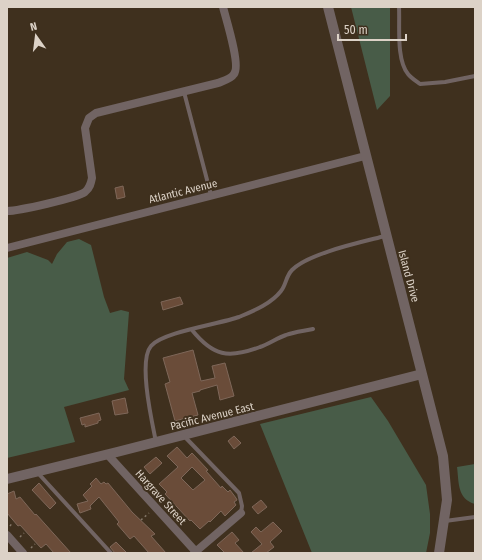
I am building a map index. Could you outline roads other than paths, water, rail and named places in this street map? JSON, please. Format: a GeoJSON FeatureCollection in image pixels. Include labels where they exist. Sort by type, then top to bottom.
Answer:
{"type":"FeatureCollection","features":[{"type":"Feature","properties":{"kind":"street"},"geometry":{"type":"LineString","coordinates":[[7,211],[52,202],[87,191],[91,184],[92,178],[85,128],[89,118],[96,113],[218,83],[235,74],[237,64],[223,7]]}},
{"type":"Feature","properties":{"kind":"street","name":"Island Drive"},"geometry":{"type":"LineString","coordinates":[[328,7],[443,456],[447,500],[439,553]]}},
{"type":"Feature","properties":{"kind":"street","name":"Atlantic Avenue"},"geometry":{"type":"LineString","coordinates":[[7,248],[365,156]]}},
{"type":"Feature","properties":{"kind":"street","name":"Pacific Avenue East"},"geometry":{"type":"LineString","coordinates":[[7,479],[108,455],[422,374]]}},
{"type":"Feature","properties":{"kind":"street","name":"Hargrave Street"},"geometry":{"type":"LineString","coordinates":[[108,455],[196,552]]}},
{"type":"Feature","properties":{"kind":"street"},"geometry":{"type":"LineString","coordinates":[[196,552],[241,512]]}},
{"type":"Feature","properties":{"kind":"street"},"geometry":{"type":"LineString","coordinates":[[7,535],[27,551]]}},
{"type":"Feature","properties":{"kind":"lane"},"geometry":{"type":"LineString","coordinates":[[399,7],[400,50],[408,75],[420,84],[445,82],[475,76]]}},
{"type":"Feature","properties":{"kind":"lane"},"geometry":{"type":"LineString","coordinates":[[184,91],[211,195]]}},
{"type":"Feature","properties":{"kind":"lane"},"geometry":{"type":"LineString","coordinates":[[156,442],[148,395],[146,356],[151,346],[164,337],[239,317],[260,308],[280,292],[292,270],[304,262],[341,248],[386,236]]}},
{"type":"Feature","properties":{"kind":"lane"},"geometry":{"type":"LineString","coordinates":[[192,330],[203,343],[218,353],[232,355],[260,347],[287,335],[313,329]]}},
{"type":"Feature","properties":{"kind":"lane"},"geometry":{"type":"LineString","coordinates":[[183,436],[239,493],[242,506],[241,512]]}},
{"type":"Feature","properties":{"kind":"lane"},"geometry":{"type":"LineString","coordinates":[[37,471],[111,553]]}},
{"type":"Feature","properties":{"kind":"lane"},"geometry":{"type":"LineString","coordinates":[[445,521],[475,517]]}}]}
